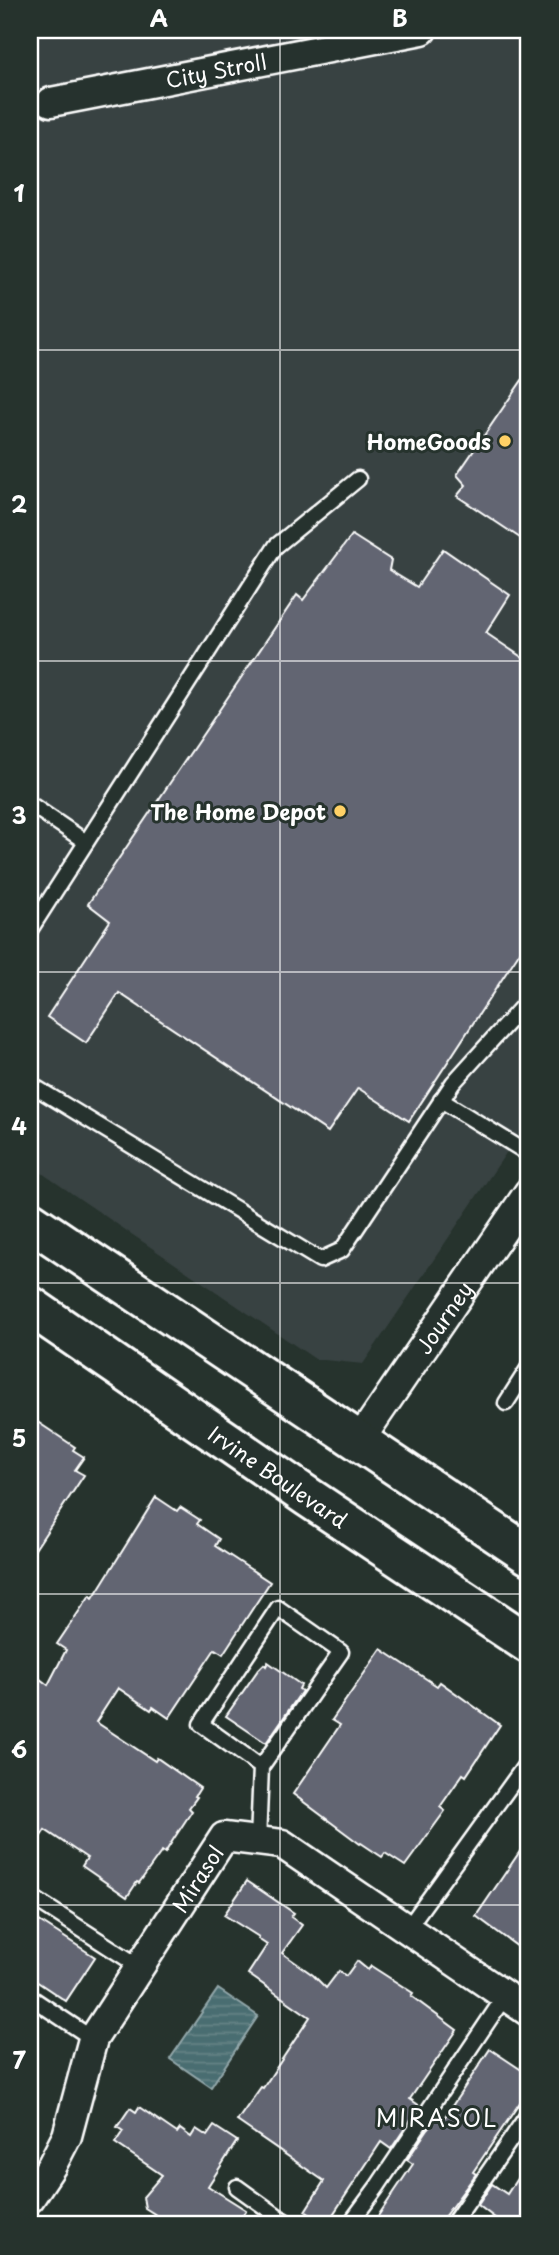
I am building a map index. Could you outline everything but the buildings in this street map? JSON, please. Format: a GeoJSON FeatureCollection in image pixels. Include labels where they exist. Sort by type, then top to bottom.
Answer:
{"type":"FeatureCollection","features":[{"type":"Feature","properties":{"kind":"main road"},"geometry":{"type":"LineString","coordinates":[[30,1221],[529,1555]]}},
{"type":"Feature","properties":{"kind":"main road","name":"Irvine Boulevard"},"geometry":{"type":"LineString","coordinates":[[30,1307],[529,1644]]}},
{"type":"Feature","properties":{"kind":"street","name":"City Stroll"},"geometry":{"type":"LineString","coordinates":[[51,102],[422,30]]}},
{"type":"Feature","properties":{"kind":"street","name":"Journey"},"geometry":{"type":"LineString","coordinates":[[359,1441],[529,1192]]}},
{"type":"Feature","properties":{"kind":"street","name":"Mirasol"},"geometry":{"type":"LineString","coordinates":[[30,2198],[52,2165],[66,2136],[93,2039],[224,1837],[282,1844],[529,2012]]}},
{"type":"Feature","properties":{"kind":"lane"},"geometry":{"type":"LineString","coordinates":[[30,930],[276,546],[358,479]]}},
{"type":"Feature","properties":{"kind":"lane"},"geometry":{"type":"LineString","coordinates":[[30,804],[86,842]]}},
{"type":"Feature","properties":{"kind":"lane"},"geometry":{"type":"LineString","coordinates":[[30,1084],[320,1260],[342,1250],[453,1083],[529,999]]}},
{"type":"Feature","properties":{"kind":"lane"},"geometry":{"type":"LineString","coordinates":[[442,1100],[529,1154]]}},
{"type":"Feature","properties":{"kind":"lane"},"geometry":{"type":"LineString","coordinates":[[506,1403],[529,1367]]}},
{"type":"Feature","properties":{"kind":"lane"},"geometry":{"type":"LineString","coordinates":[[258,1841],[261,1767],[341,1652],[278,1608],[201,1724],[261,1767]]}},
{"type":"Feature","properties":{"kind":"lane"},"geometry":{"type":"LineString","coordinates":[[407,1929],[526,1764]]}},
{"type":"Feature","properties":{"kind":"lane"},"geometry":{"type":"LineString","coordinates":[[30,1896],[140,1967]]}},
{"type":"Feature","properties":{"kind":"lane"},"geometry":{"type":"LineString","coordinates":[[348,2225],[377,2187],[505,1996]]}},
{"type":"Feature","properties":{"kind":"lane"},"geometry":{"type":"LineString","coordinates":[[30,1997],[93,2039]]}},
{"type":"Feature","properties":{"kind":"lane"},"geometry":{"type":"LineString","coordinates":[[452,2225],[529,2113]]}},
{"type":"Feature","properties":{"kind":"lane"},"geometry":{"type":"LineString","coordinates":[[237,2187],[290,2225]]}},
{"type":"Feature","properties":{"kind":"shaded area"},"geometry":{"type":"Polygon","coordinates":[[[30,30],[529,30],[529,1119],[363,1364],[315,1359],[30,1165],[30,30]]]}},
{"type":"Feature","properties":{"kind":"water"},"geometry":{"type":"Polygon","coordinates":[[[218,1989],[258,2016],[211,2087],[170,2059],[218,1989]]]}},
{"type":"Feature","properties":{"kind":"place","name":"HomeGoods"},"geometry":{"type":"Point","coordinates":[505,441]}},
{"type":"Feature","properties":{"kind":"place","name":"The Home Depot"},"geometry":{"type":"Point","coordinates":[340,811]}},
{"type":"Feature","properties":{"kind":"district","name":"MIRASOL"},"geometry":{"type":"Point","coordinates":[437,2117]}}]}
